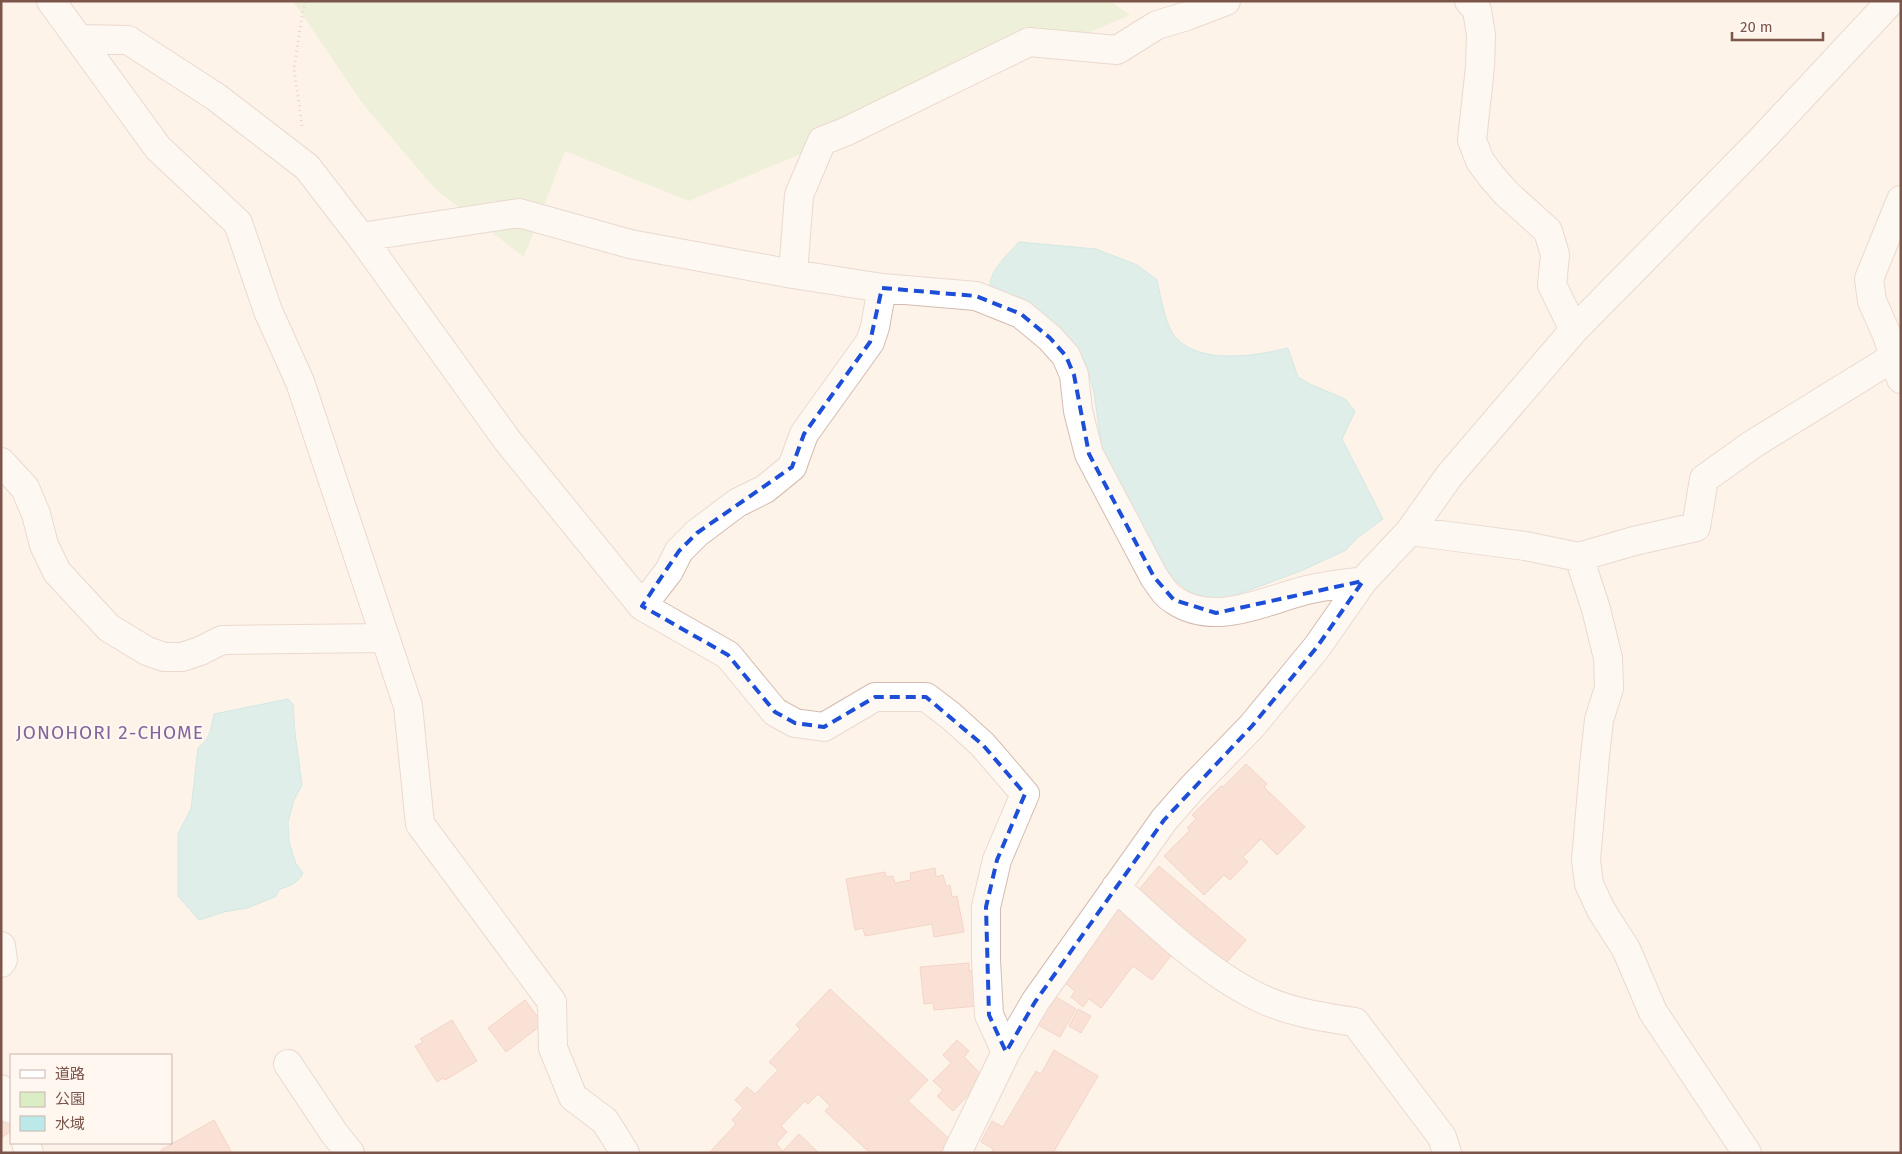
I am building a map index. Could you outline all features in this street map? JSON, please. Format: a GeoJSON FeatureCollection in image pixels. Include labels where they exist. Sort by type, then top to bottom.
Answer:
{"type":"FeatureCollection","features":[{"type":"Feature","properties":{"kind":"street"},"geometry":{"type":"LineString","coordinates":[[52,1],[158,148],[238,223],[268,311],[300,382],[408,706],[420,824],[552,1002],[553,1048],[573,1097],[605,1121],[625,1153]]}},
{"type":"Feature","properties":{"kind":"street"},"geometry":{"type":"LineString","coordinates":[[793,274],[799,195],[822,141],[862,124],[1029,42],[1117,50],[1157,25],[1226,1]]}},
{"type":"Feature","properties":{"kind":"street"},"geometry":{"type":"LineString","coordinates":[[1469,1],[1477,10],[1481,35],[1480,67],[1472,140],[1480,162],[1492,177],[1506,193],[1548,231],[1556,255],[1552,285],[1574,330]]}},
{"type":"Feature","properties":{"kind":"street"},"geometry":{"type":"LineString","coordinates":[[957,1153],[1006,1052],[1035,1002],[1170,814],[1192,788],[1252,726],[1316,647],[1363,581],[1410,531],[1448,476],[1574,330],[1763,138],[1891,1]]}},
{"type":"Feature","properties":{"kind":"street"},"geometry":{"type":"LineString","coordinates":[[79,39],[128,40],[216,96],[307,166],[361,237],[507,440],[642,606],[728,655],[775,712],[795,723],[824,727],[875,697],[926,697],[951,716],[983,745],[1024,794],[996,860],[986,907],[989,1015],[1006,1052]]}},
{"type":"Feature","properties":{"kind":"street"},"geometry":{"type":"LineString","coordinates":[[1410,531],[1525,546],[1579,557],[1634,541],[1696,527],[1704,479],[1753,444],[1897,368],[1887,335],[1872,301],[1869,279],[1901,200]]}},
{"type":"Feature","properties":{"kind":"street"},"geometry":{"type":"LineString","coordinates":[[361,237],[520,213],[630,244],[793,274],[882,288],[976,296],[1021,314],[1050,338],[1066,356],[1074,375],[1078,411],[1089,454],[1154,577],[1165,592],[1174,600],[1190,607],[1216,613],[1249,608],[1303,591],[1363,581]]}},
{"type":"Feature","properties":{"kind":"street"},"geometry":{"type":"LineString","coordinates":[[642,606],[669,571],[679,551],[697,533],[737,503],[765,489],[792,467],[804,434],[870,342],[875,327],[882,288]]}},
{"type":"Feature","properties":{"kind":"street"},"geometry":{"type":"LineString","coordinates":[[1,462],[25,488],[36,514],[44,545],[57,572],[109,628],[147,650],[164,657],[182,657],[222,640],[384,638]]}},
{"type":"Feature","properties":{"kind":"street"},"geometry":{"type":"LineString","coordinates":[[1579,557],[1596,609],[1608,658],[1608,688],[1599,720],[1586,860],[1589,884],[1601,910],[1626,949],[1653,1012],[1748,1153]]}},
{"type":"Feature","properties":{"kind":"street"},"geometry":{"type":"LineString","coordinates":[[1116,887],[1212,969],[1240,987],[1260,998],[1285,1008],[1355,1022],[1442,1137],[1447,1153]]}},
{"type":"Feature","properties":{"kind":"street"},"geometry":{"type":"LineString","coordinates":[[1,946],[3,960],[1,963]]}},
{"type":"Feature","properties":{"kind":"street"},"geometry":{"type":"LineString","coordinates":[[288,1064],[350,1153]]}},
{"type":"Feature","properties":{"kind":"street"},"geometry":{"type":"LineString","coordinates":[[1,1089],[10,1107]]}},
{"type":"Feature","properties":{"kind":"street"},"geometry":{"type":"LineString","coordinates":[[970,1125],[975,1153]]}},
{"type":"Feature","properties":{"kind":"path"},"geometry":{"type":"LineString","coordinates":[[306,1],[294,68],[307,166]]}},
{"type":"Feature","properties":{"kind":"highlighted area"},"geometry":{"type":"Polygon","coordinates":[[[882,288],[976,296],[1021,314],[1050,338],[1066,356],[1074,375],[1089,454],[1154,577],[1174,600],[1216,613],[1363,581],[1317,647],[1252,726],[1164,820],[1035,1002],[1006,1052],[989,1015],[986,907],[997,860],[1025,794],[983,745],[926,697],[875,697],[824,727],[795,723],[775,712],[728,655],[642,606],[679,551],[697,533],[792,467],[804,434],[870,342],[882,288]]]}},
{"type":"Feature","properties":{"kind":"green space"},"geometry":{"type":"Polygon","coordinates":[[[293,1],[1110,1],[1130,15],[689,201],[565,151],[524,257],[435,189],[363,104],[293,1]]]}},
{"type":"Feature","properties":{"kind":"water"},"geometry":{"type":"Polygon","coordinates":[[[1019,242],[1096,249],[1137,265],[1157,280],[1169,327],[1176,338],[1187,347],[1214,355],[1229,356],[1260,354],[1288,348],[1298,377],[1345,399],[1355,411],[1342,439],[1383,519],[1357,538],[1346,550],[1303,570],[1223,600],[1193,594],[1174,580],[1153,550],[1103,457],[1094,392],[1086,364],[1075,347],[1053,322],[997,293],[990,286],[993,274],[1019,242]]]}},
{"type":"Feature","properties":{"kind":"water"},"geometry":{"type":"Polygon","coordinates":[[[288,699],[293,704],[302,785],[294,800],[288,822],[289,842],[296,864],[303,873],[293,884],[280,889],[275,897],[247,908],[224,912],[199,920],[178,896],[178,834],[191,809],[198,748],[208,737],[214,714],[288,699]]]}},
{"type":"Feature","properties":{"kind":"building"},"geometry":{"type":"Polygon","coordinates":[[[1246,764],[1267,784],[1264,787],[1305,827],[1277,855],[1261,839],[1243,857],[1248,862],[1230,880],[1224,875],[1204,895],[1164,856],[1190,830],[1187,828],[1196,819],[1192,815],[1246,764]]]}},
{"type":"Feature","properties":{"kind":"building"},"geometry":{"type":"Polygon","coordinates":[[[1159,866],[1246,940],[1221,969],[1134,895],[1159,866]]]}},
{"type":"Feature","properties":{"kind":"building"},"geometry":{"type":"Polygon","coordinates":[[[935,868],[936,877],[943,875],[946,886],[950,885],[952,897],[957,896],[964,932],[934,937],[932,924],[865,936],[863,928],[855,930],[846,879],[885,872],[886,877],[893,876],[895,883],[911,880],[910,873],[935,868]]]}},
{"type":"Feature","properties":{"kind":"building"},"geometry":{"type":"Polygon","coordinates":[[[1121,904],[1177,948],[1152,980],[1133,966],[1101,1008],[1089,999],[1083,1007],[1071,997],[1075,991],[1061,980],[1121,904]]]}},
{"type":"Feature","properties":{"kind":"building"},"geometry":{"type":"Polygon","coordinates":[[[969,963],[969,971],[975,970],[978,1006],[934,1010],[933,1003],[924,1004],[920,967],[969,963]]]}},
{"type":"Feature","properties":{"kind":"building"},"geometry":{"type":"Polygon","coordinates":[[[830,989],[928,1080],[908,1101],[956,1145],[949,1153],[870,1153],[825,1111],[830,1106],[818,1094],[808,1104],[805,1101],[781,1126],[787,1132],[776,1144],[783,1151],[799,1134],[819,1153],[709,1153],[736,1124],[732,1120],[743,1108],[735,1100],[747,1087],[755,1094],[778,1070],[769,1062],[800,1029],[796,1025],[830,989]]]}},
{"type":"Feature","properties":{"kind":"building"},"geometry":{"type":"Polygon","coordinates":[[[1053,995],[1076,1009],[1060,1037],[1036,1024],[1053,995]]]}},
{"type":"Feature","properties":{"kind":"building"},"geometry":{"type":"Polygon","coordinates":[[[525,1000],[543,1024],[506,1052],[488,1028],[525,1000]]]}},
{"type":"Feature","properties":{"kind":"building"},"geometry":{"type":"Polygon","coordinates":[[[1078,1009],[1091,1016],[1081,1033],[1069,1026],[1078,1009]]]}},
{"type":"Feature","properties":{"kind":"building"},"geometry":{"type":"Polygon","coordinates":[[[452,1020],[477,1061],[445,1080],[444,1078],[437,1082],[415,1046],[423,1042],[420,1039],[452,1020]]]}},
{"type":"Feature","properties":{"kind":"building"},"geometry":{"type":"Polygon","coordinates":[[[957,1040],[969,1051],[964,1057],[981,1074],[974,1082],[978,1085],[953,1111],[937,1096],[943,1090],[933,1081],[951,1063],[943,1055],[957,1040]]]}},
{"type":"Feature","properties":{"kind":"building"},"geometry":{"type":"Polygon","coordinates":[[[1054,1050],[1098,1076],[1053,1153],[991,1153],[993,1149],[981,1142],[992,1121],[1003,1127],[1036,1071],[1041,1074],[1054,1050]]]}},
{"type":"Feature","properties":{"kind":"building"},"geometry":{"type":"Polygon","coordinates":[[[1,1108],[10,1122],[10,1132],[1,1138],[1,1108]]]}},
{"type":"Feature","properties":{"kind":"building"},"geometry":{"type":"Polygon","coordinates":[[[214,1120],[232,1153],[162,1153],[161,1150],[214,1120]]]}},
{"type":"Feature","properties":{"kind":"district","name":"JONOHORI 2-CHOME"},"geometry":{"type":"Point","coordinates":[110,732]}}]}
